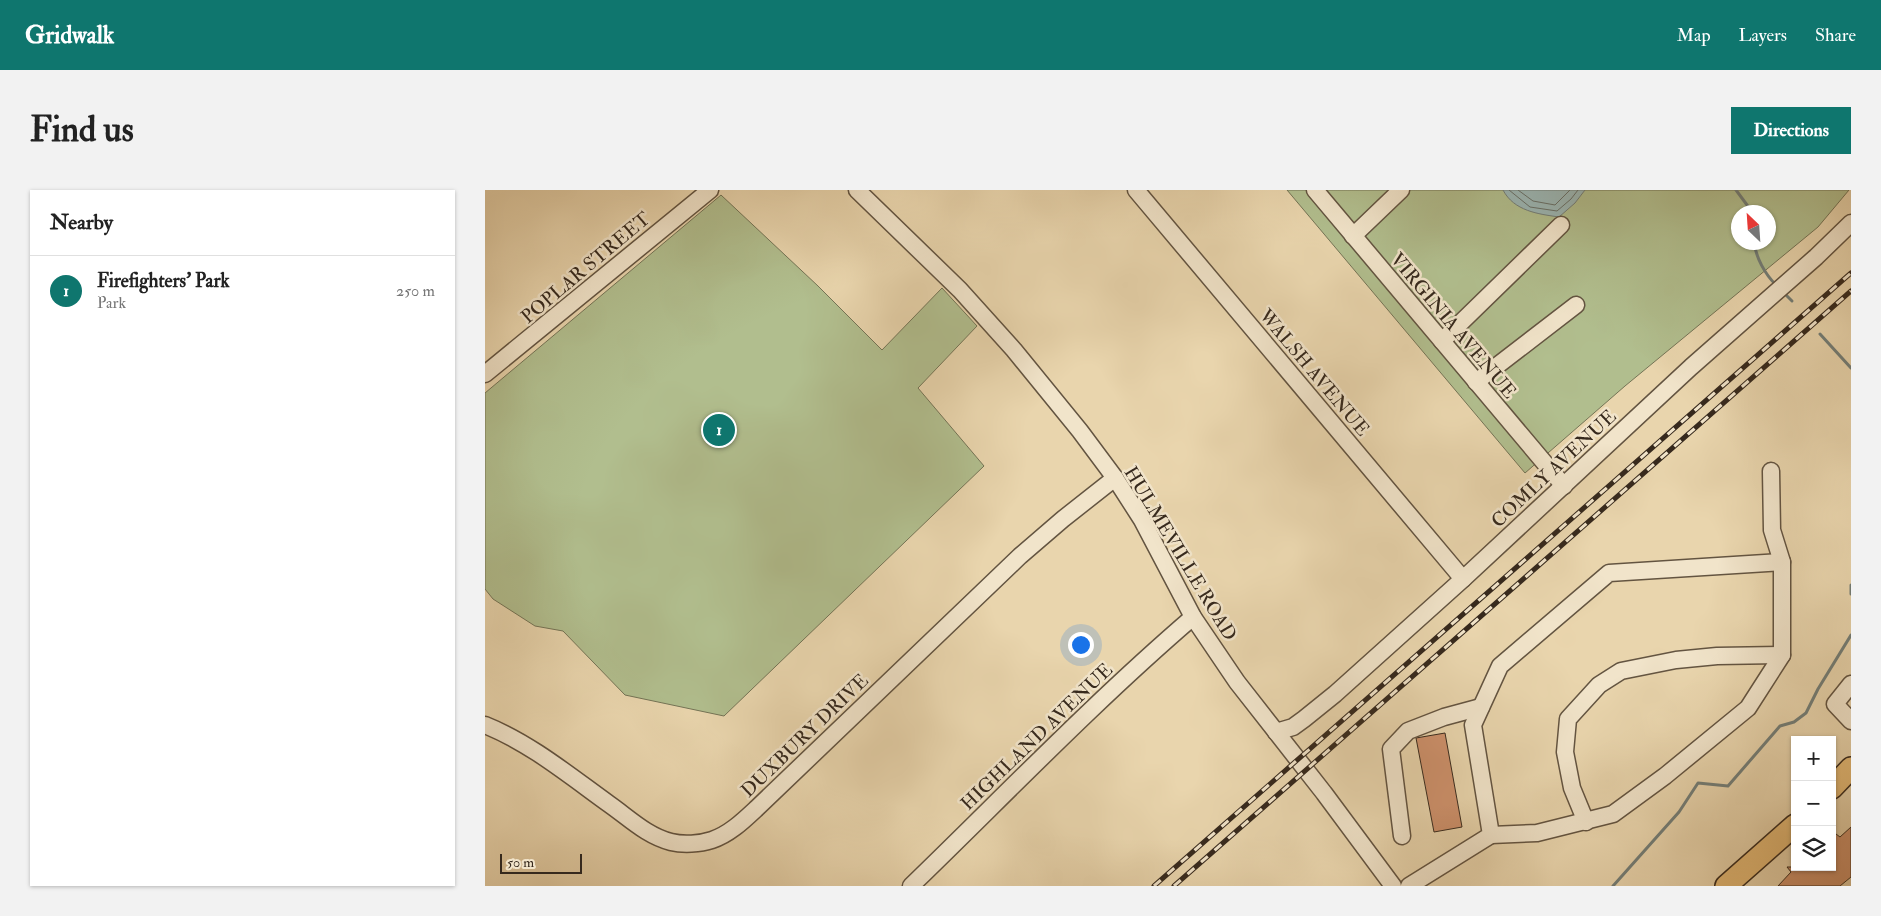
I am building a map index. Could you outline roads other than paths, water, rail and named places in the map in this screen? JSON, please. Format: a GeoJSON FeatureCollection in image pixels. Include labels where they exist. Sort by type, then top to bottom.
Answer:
{"type":"FeatureCollection","features":[{"type":"Feature","properties":{"kind":"main road"},"geometry":{"type":"LineString","coordinates":[[1836,784],[1851,768]]}},
{"type":"Feature","properties":{"kind":"main road"},"geometry":{"type":"LineString","coordinates":[[1726,886],[1794,826]]}},
{"type":"Feature","properties":{"kind":"street","name":"POPLAR STREET"},"geometry":{"type":"LineString","coordinates":[[485,374],[710,190]]}},
{"type":"Feature","properties":{"kind":"street","name":"HULMEVILLE ROAD"},"geometry":{"type":"LineString","coordinates":[[857,190],[948,278],[986,318],[1074,424],[1115,478],[1142,520],[1193,617],[1237,682],[1325,793],[1393,886]]}},
{"type":"Feature","properties":{"kind":"street","name":"VIRGINIA AVENUE"},"geometry":{"type":"LineString","coordinates":[[1315,190],[1564,486]]}},
{"type":"Feature","properties":{"kind":"street"},"geometry":{"type":"LineString","coordinates":[[1353,236],[1401,190]]}},
{"type":"Feature","properties":{"kind":"street","name":"WALSH AVENUE"},"geometry":{"type":"LineString","coordinates":[[1141,192],[1463,579]]}},
{"type":"Feature","properties":{"kind":"street","name":"COMLY AVENUE"},"geometry":{"type":"LineString","coordinates":[[1276,732],[1293,726],[1312,713],[1463,579],[1691,366],[1851,223]]}},
{"type":"Feature","properties":{"kind":"street"},"geometry":{"type":"LineString","coordinates":[[1442,341],[1561,225]]}},
{"type":"Feature","properties":{"kind":"street"},"geometry":{"type":"LineString","coordinates":[[1476,382],[1576,305]]}},
{"type":"Feature","properties":{"kind":"street"},"geometry":{"type":"LineString","coordinates":[[1409,886],[1491,835],[1537,833],[1613,814],[1665,776],[1748,708],[1782,656],[1782,562],[1772,530],[1771,471]]}},
{"type":"Feature","properties":{"kind":"street","name":"DUXBURY DRIVE"},"geometry":{"type":"LineString","coordinates":[[485,724],[507,735],[554,764],[648,832],[672,843],[699,843],[712,840],[731,831],[758,807],[1020,556],[1115,478]]}},
{"type":"Feature","properties":{"kind":"street"},"geometry":{"type":"LineString","coordinates":[[1491,835],[1473,725],[1500,666],[1609,573],[1782,562]]}},
{"type":"Feature","properties":{"kind":"street","name":"HIGHLAND AVENUE"},"geometry":{"type":"LineString","coordinates":[[911,886],[1094,707],[1153,651],[1193,617]]}},
{"type":"Feature","properties":{"kind":"street"},"geometry":{"type":"LineString","coordinates":[[1586,822],[1572,788],[1565,752],[1568,719],[1599,685],[1621,671],[1676,660],[1717,656],[1782,656]]}},
{"type":"Feature","properties":{"kind":"street"},"geometry":{"type":"LineString","coordinates":[[1851,684],[1835,704],[1851,721]]}},
{"type":"Feature","properties":{"kind":"street"},"geometry":{"type":"LineString","coordinates":[[1402,836],[1391,749],[1408,731],[1445,717],[1481,707]]}},
{"type":"Feature","properties":{"kind":"water"},"geometry":{"type":"Polygon","coordinates":[[[1503,190],[1585,190],[1575,203],[1559,217],[1535,213],[1520,207],[1513,203],[1503,190]]]}},
{"type":"Feature","properties":{"kind":"waterway"},"geometry":{"type":"LineString","coordinates":[[1736,190],[1747,205]]}},
{"type":"Feature","properties":{"kind":"waterway"},"geometry":{"type":"LineString","coordinates":[[1756,250],[1768,276],[1776,285]]}},
{"type":"Feature","properties":{"kind":"waterway"},"geometry":{"type":"LineString","coordinates":[[1784,293],[1792,301]]}},
{"type":"Feature","properties":{"kind":"waterway"},"geometry":{"type":"LineString","coordinates":[[1820,334],[1851,368]]}},
{"type":"Feature","properties":{"kind":"waterway"},"geometry":{"type":"LineString","coordinates":[[1851,585],[1851,594]]}},
{"type":"Feature","properties":{"kind":"waterway"},"geometry":{"type":"LineString","coordinates":[[1613,886],[1679,812],[1698,783],[1728,786],[1780,726],[1794,722],[1806,713],[1818,689],[1851,635]]}},
{"type":"Feature","properties":{"kind":"railway"},"geometry":{"type":"LineString","coordinates":[[1154,886],[1851,273]]}},
{"type":"Feature","properties":{"kind":"railway"},"geometry":{"type":"LineString","coordinates":[[1174,886],[1851,291]]}},
{"type":"Feature","properties":{"kind":"place","name":"Firefighters' Park"},"geometry":{"type":"Point","coordinates":[719,430]}}]}
